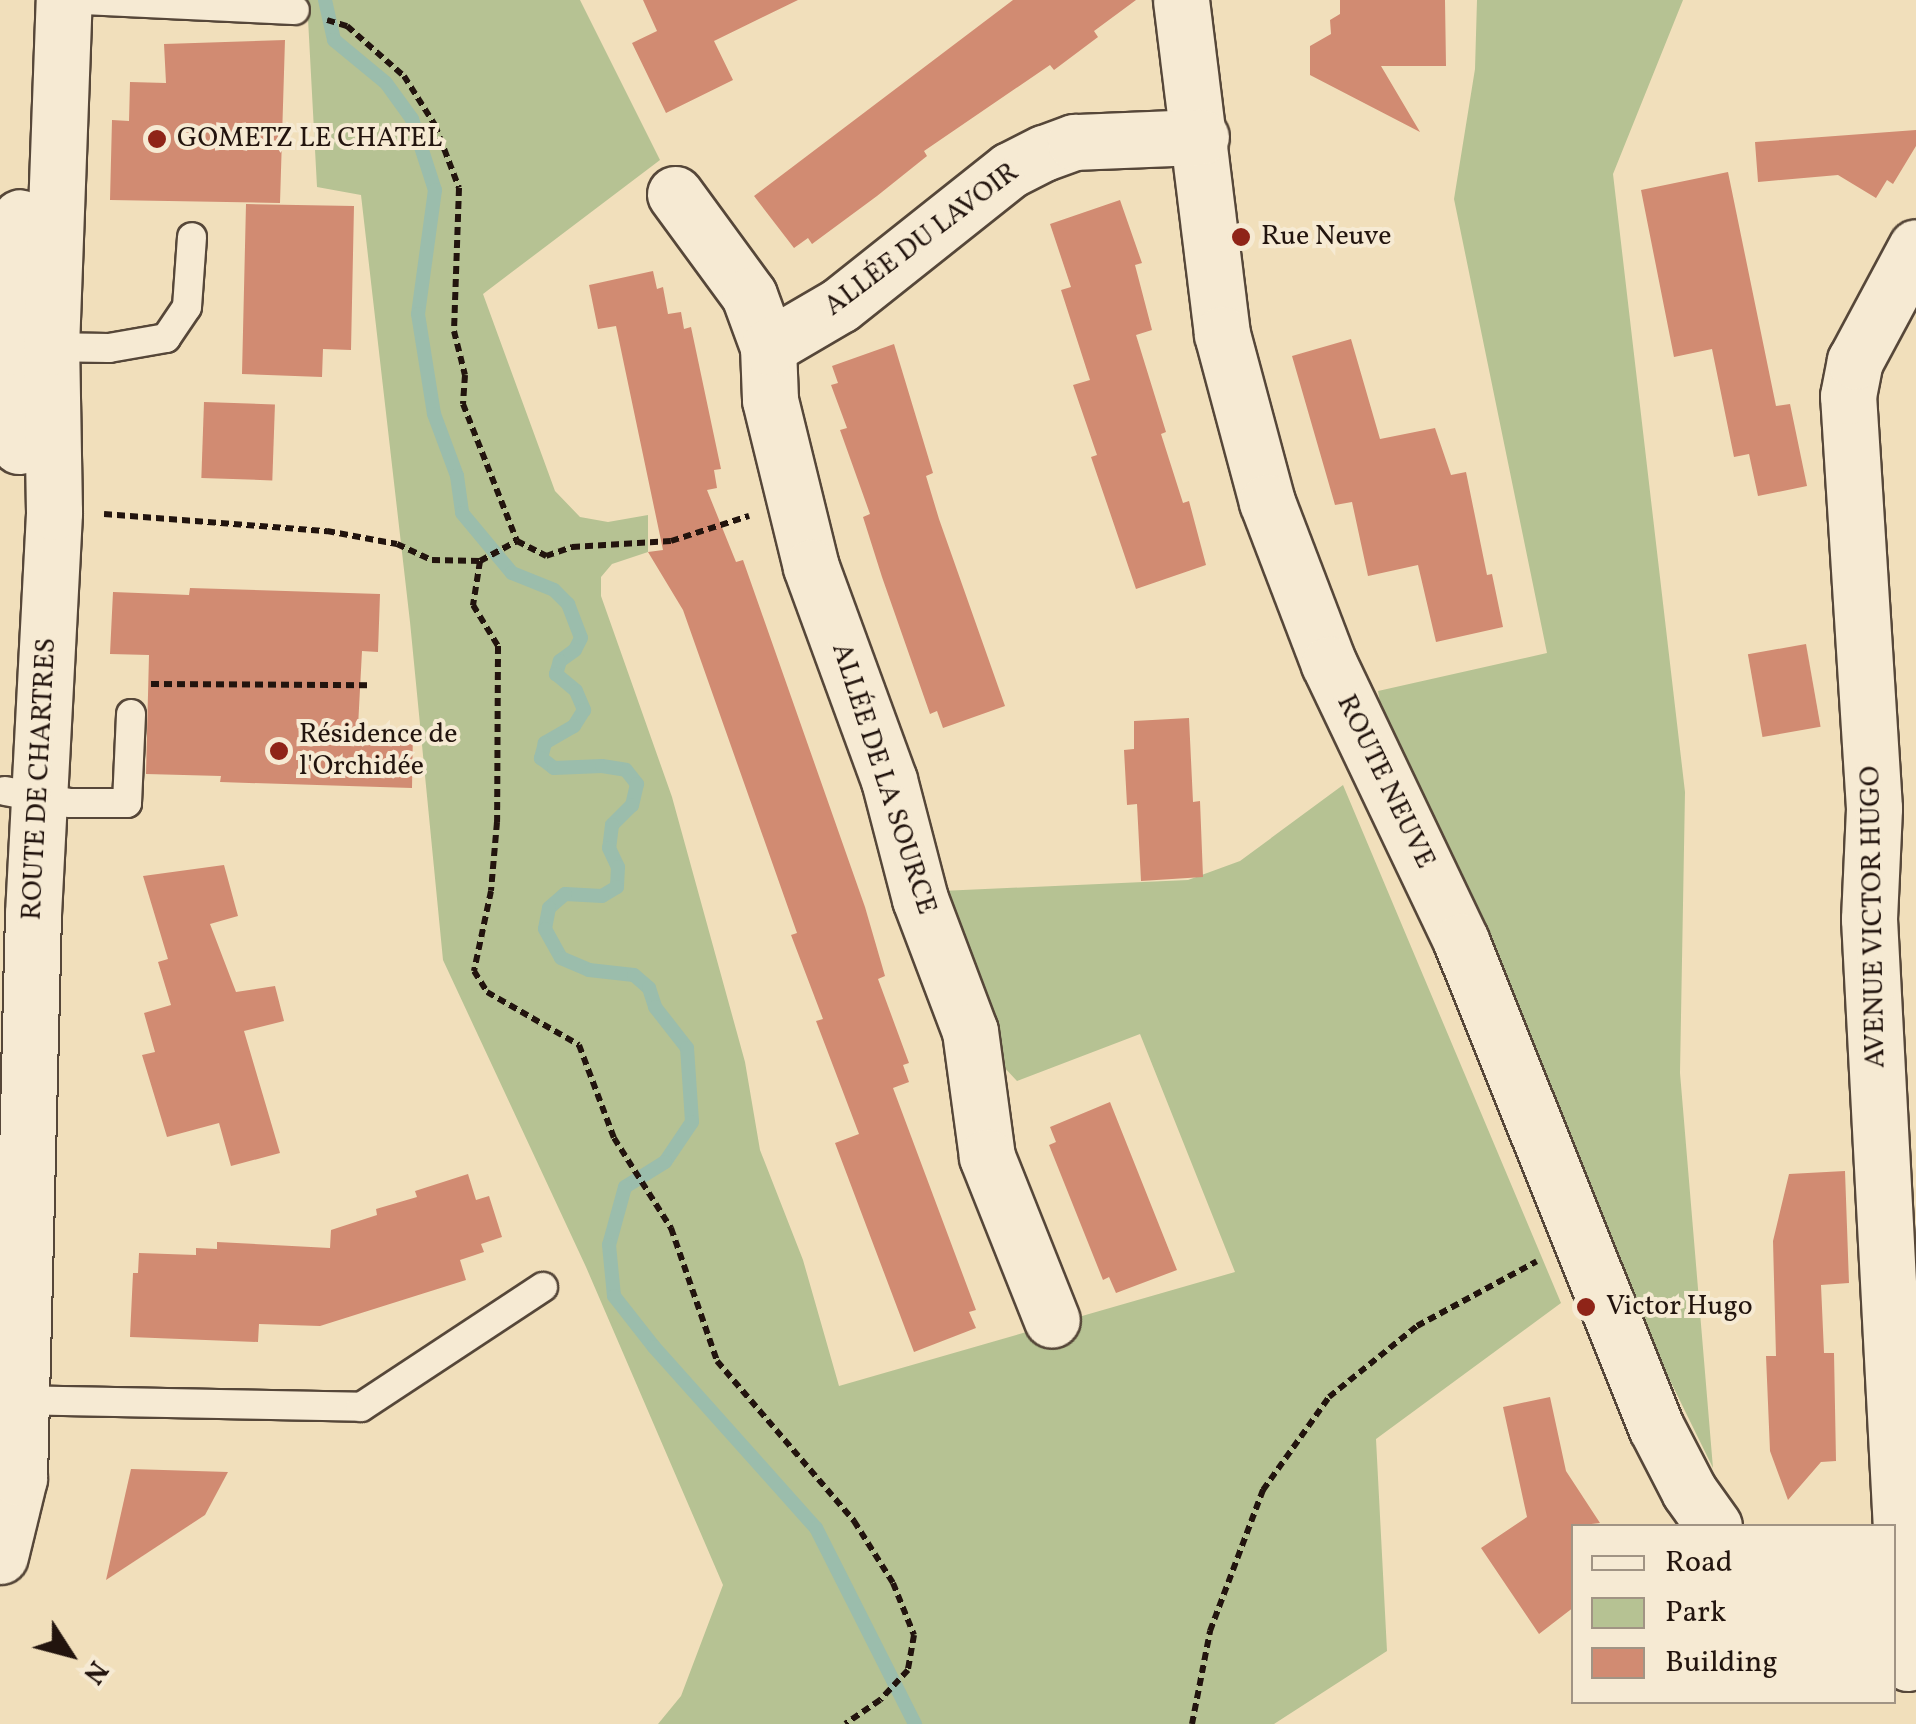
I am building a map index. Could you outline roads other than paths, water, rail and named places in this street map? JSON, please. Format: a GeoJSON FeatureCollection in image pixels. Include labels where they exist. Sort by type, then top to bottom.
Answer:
{"type":"FeatureCollection","features":[{"type":"Feature","properties":{"kind":"street","name":"ROUTE DE CHARTRES"},"geometry":{"type":"LineString","coordinates":[[31,347],[35,0]]}},
{"type":"Feature","properties":{"kind":"street","name":"ROUTE DE CHARTRES"},"geometry":{"type":"LineString","coordinates":[[0,1556],[19,1478],[10,1400],[19,438],[64,0]]}},
{"type":"Feature","properties":{"kind":"street","name":"ROUTE NEUVE"},"geometry":{"type":"LineString","coordinates":[[1180,0],[1201,137],[1210,265],[1222,334],[1240,412],[1291,569],[1329,664],[1462,942],[1656,1426],[1689,1491],[1713,1524]]}},
{"type":"Feature","properties":{"kind":"street","name":"ALLÉE DU LAVOIR"},"geometry":{"type":"LineString","coordinates":[[768,347],[840,305],[1010,170],[1044,153],[1075,142],[1201,137]]}},
{"type":"Feature","properties":{"kind":"street","name":"ALLÉE DE LA SOURCE"},"geometry":{"type":"LineString","coordinates":[[675,194],[749,294],[768,347],[770,400],[793,502],[889,780],[920,900],[970,1030],[987,1157],[1052,1320]]}},
{"type":"Feature","properties":{"kind":"street","name":"AVENUE VICTOR HUGO"},"geometry":{"type":"LineString","coordinates":[[1906,1662],[1902,1284],[1869,919],[1895,806],[1848,396],[1855,360],[1897,314],[1916,247]]}},
{"type":"Feature","properties":{"kind":"lane"},"geometry":{"type":"LineString","coordinates":[[82,0],[295,10]]}},
{"type":"Feature","properties":{"kind":"lane"},"geometry":{"type":"LineString","coordinates":[[31,347],[109,348],[166,338],[186,307],[192,237]]}},
{"type":"Feature","properties":{"kind":"lane"},"geometry":{"type":"LineString","coordinates":[[14,808],[127,803],[131,714]]}},
{"type":"Feature","properties":{"kind":"lane"},"geometry":{"type":"LineString","coordinates":[[10,1400],[361,1407],[543,1287]]}},
{"type":"Feature","properties":{"kind":"waterway"},"geometry":{"type":"LineString","coordinates":[[325,0],[334,40],[386,83],[412,119],[435,190],[418,314],[434,414],[457,476],[462,513],[512,573],[554,590],[568,604],[581,638],[575,650],[560,661],[556,674],[576,691],[584,710],[574,726],[545,743],[541,758],[554,768],[602,766],[626,770],[637,784],[632,805],[612,825],[609,848],[618,867],[617,887],[602,896],[565,894],[549,908],[545,929],[561,958],[589,970],[634,975],[649,988],[655,1007],[687,1048],[692,1122],[665,1162],[625,1187],[609,1245],[614,1296],[654,1347],[816,1528],[915,1724]]}},
{"type":"Feature","properties":{"kind":"place","name":"GOMETZ LE CHATEL"},"geometry":{"type":"Point","coordinates":[157,139]}},
{"type":"Feature","properties":{"kind":"place","name":"Rue Neuve"},"geometry":{"type":"Point","coordinates":[1241,237]}},
{"type":"Feature","properties":{"kind":"place","name":"Résidence de l'Orchidée"},"geometry":{"type":"Point","coordinates":[279,751]}},
{"type":"Feature","properties":{"kind":"place","name":"Victor Hugo"},"geometry":{"type":"Point","coordinates":[1586,1307]}}]}
